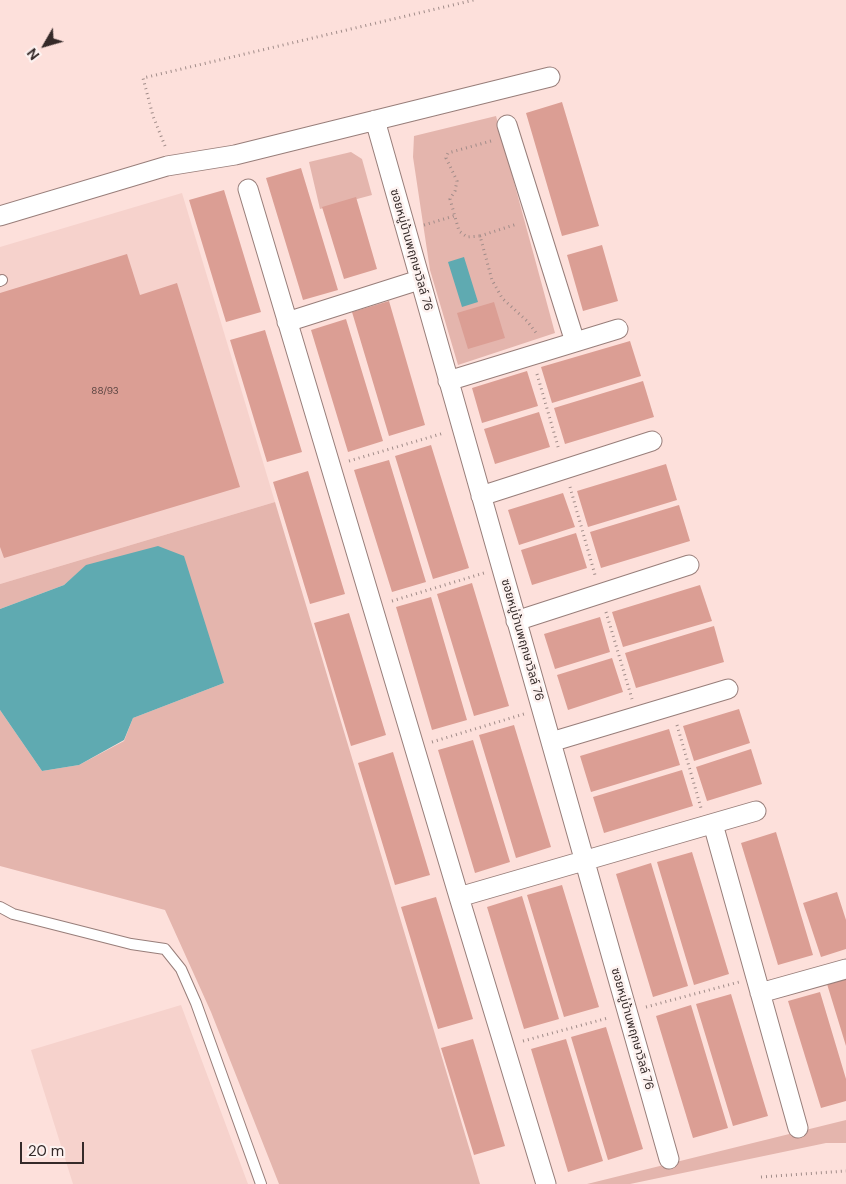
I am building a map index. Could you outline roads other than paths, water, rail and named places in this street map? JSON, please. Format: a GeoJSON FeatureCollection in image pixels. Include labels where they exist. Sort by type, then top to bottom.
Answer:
{"type":"FeatureCollection","features":[{"type":"Feature","properties":{"kind":"street"},"geometry":{"type":"LineString","coordinates":[[0,216],[168,166],[235,155],[550,77]]}},
{"type":"Feature","properties":{"kind":"street","name":"ซอยหมู่บ้านพฤกษาวิลล์ 76"},"geometry":{"type":"LineString","coordinates":[[375,120],[669,1160]]}},
{"type":"Feature","properties":{"kind":"street"},"geometry":{"type":"LineString","coordinates":[[508,131],[576,342]]}},
{"type":"Feature","properties":{"kind":"street"},"geometry":{"type":"LineString","coordinates":[[248,189],[458,897],[546,1184]]}},
{"type":"Feature","properties":{"kind":"street"},"geometry":{"type":"LineString","coordinates":[[287,322],[419,280]]}},
{"type":"Feature","properties":{"kind":"street"},"geometry":{"type":"LineString","coordinates":[[448,381],[618,328]]}},
{"type":"Feature","properties":{"kind":"street"},"geometry":{"type":"LineString","coordinates":[[480,496],[652,441]]}},
{"type":"Feature","properties":{"kind":"street"},"geometry":{"type":"LineString","coordinates":[[516,621],[689,565]]}},
{"type":"Feature","properties":{"kind":"street"},"geometry":{"type":"LineString","coordinates":[[551,742],[728,689]]}},
{"type":"Feature","properties":{"kind":"street"},"geometry":{"type":"LineString","coordinates":[[458,897],[756,812]]}},
{"type":"Feature","properties":{"kind":"street"},"geometry":{"type":"LineString","coordinates":[[709,825],[760,993],[798,1128]]}},
{"type":"Feature","properties":{"kind":"street"},"geometry":{"type":"LineString","coordinates":[[760,993],[846,970]]}},
{"type":"Feature","properties":{"kind":"lane"},"geometry":{"type":"LineString","coordinates":[[0,907],[13,914],[131,944],[165,949],[181,969],[196,1003],[261,1184]]}},
{"type":"Feature","properties":{"kind":"water"},"geometry":{"type":"Polygon","coordinates":[[[464,257],[478,302],[462,307],[448,262],[464,257]]]}},
{"type":"Feature","properties":{"kind":"water"},"geometry":{"type":"Polygon","coordinates":[[[158,546],[184,556],[224,683],[133,718],[124,740],[79,765],[42,771],[0,710],[0,609],[64,585],[86,565],[158,546]]]}}]}
